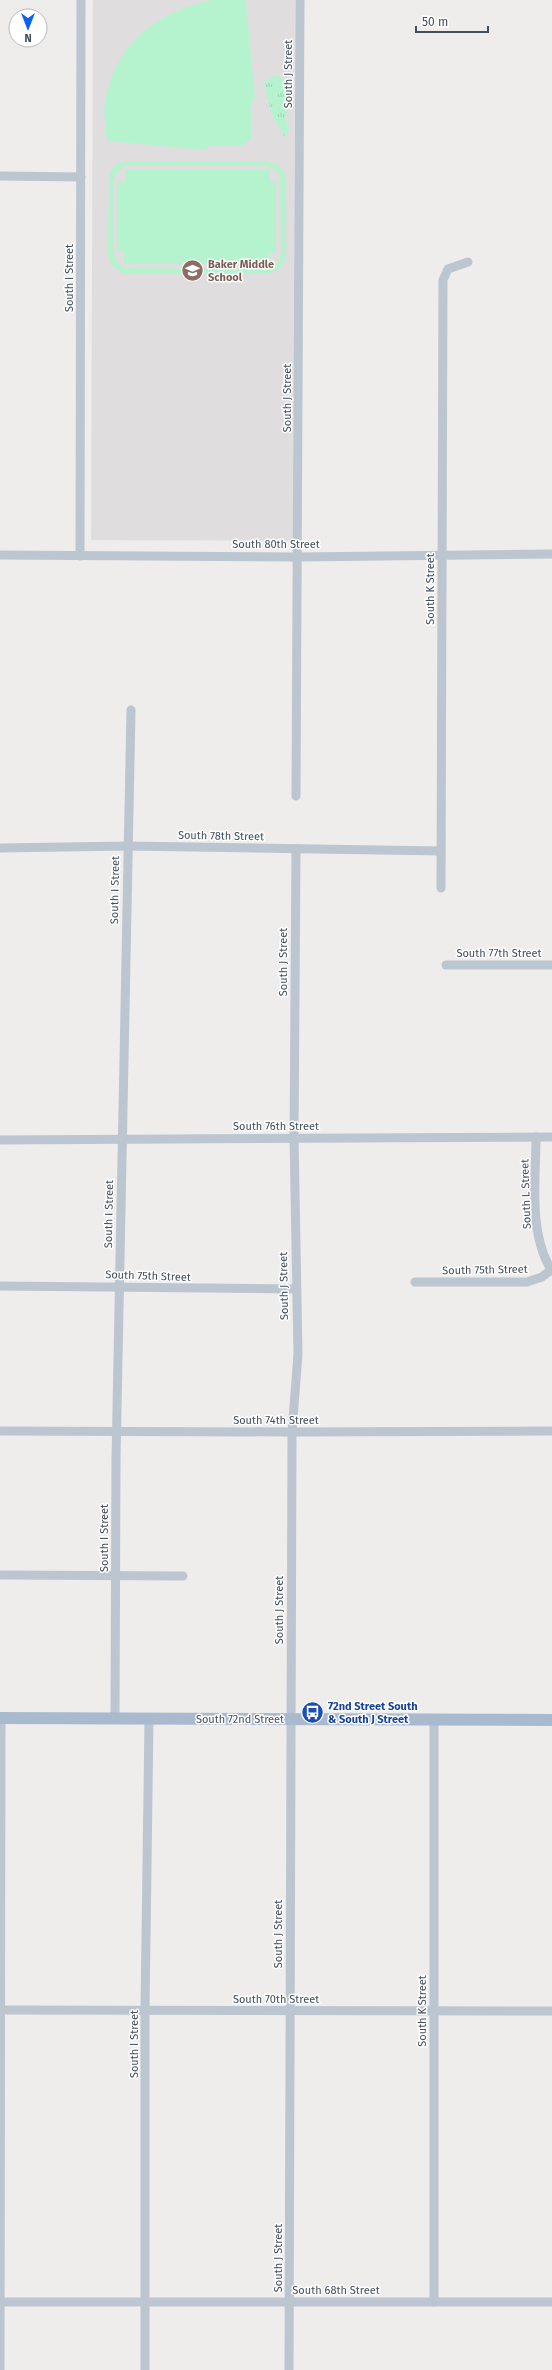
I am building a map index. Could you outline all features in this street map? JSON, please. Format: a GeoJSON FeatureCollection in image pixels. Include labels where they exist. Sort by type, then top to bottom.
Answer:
{"type":"FeatureCollection","features":[{"type":"Feature","properties":{"kind":"main road","name":"South 72nd Street"},"geometry":{"type":"LineString","coordinates":[[1,1718],[552,1720]]}},
{"type":"Feature","properties":{"kind":"street","name":"South I Street"},"geometry":{"type":"LineString","coordinates":[[80,556],[81,0]]}},
{"type":"Feature","properties":{"kind":"street","name":"South J Street"},"geometry":{"type":"LineString","coordinates":[[296,796],[300,0]]}},
{"type":"Feature","properties":{"kind":"street"},"geometry":{"type":"LineString","coordinates":[[0,176],[81,177]]}},
{"type":"Feature","properties":{"kind":"street","name":"South K Street"},"geometry":{"type":"LineString","coordinates":[[441,888],[443,290],[446,270],[468,262]]}},
{"type":"Feature","properties":{"kind":"street","name":"South 80th Street"},"geometry":{"type":"LineString","coordinates":[[0,555],[298,556],[552,554]]}},
{"type":"Feature","properties":{"kind":"street","name":"South I Street"},"geometry":{"type":"LineString","coordinates":[[115,1718],[117,1431],[131,710]]}},
{"type":"Feature","properties":{"kind":"street","name":"South 78th Street"},"geometry":{"type":"LineString","coordinates":[[0,848],[128,846],[296,850],[441,851]]}},
{"type":"Feature","properties":{"kind":"street","name":"South J Street"},"geometry":{"type":"LineString","coordinates":[[289,2370],[292,1432],[298,1354],[294,1138],[296,850]]}},
{"type":"Feature","properties":{"kind":"street","name":"South 77th Street"},"geometry":{"type":"LineString","coordinates":[[446,965],[552,965]]}},
{"type":"Feature","properties":{"kind":"street","name":"South L Street"},"geometry":{"type":"LineString","coordinates":[[536,1137],[538,1230],[544,1253],[552,1271]]}},
{"type":"Feature","properties":{"kind":"street","name":"South 76th Street"},"geometry":{"type":"LineString","coordinates":[[0,1140],[552,1137]]}},
{"type":"Feature","properties":{"kind":"street","name":"South 75th Street"},"geometry":{"type":"LineString","coordinates":[[415,1282],[527,1282],[542,1277],[552,1271]]}},
{"type":"Feature","properties":{"kind":"street","name":"South 75th Street"},"geometry":{"type":"LineString","coordinates":[[0,1286],[120,1286],[296,1289]]}},
{"type":"Feature","properties":{"kind":"street","name":"South 74th Street"},"geometry":{"type":"LineString","coordinates":[[0,1431],[552,1431]]}},
{"type":"Feature","properties":{"kind":"street"},"geometry":{"type":"LineString","coordinates":[[0,1575],[183,1576]]}},
{"type":"Feature","properties":{"kind":"street"},"geometry":{"type":"LineString","coordinates":[[0,2370],[1,1718]]}},
{"type":"Feature","properties":{"kind":"street","name":"South I Street"},"geometry":{"type":"LineString","coordinates":[[145,2370],[146,2011],[149,1719]]}},
{"type":"Feature","properties":{"kind":"street","name":"South K Street"},"geometry":{"type":"LineString","coordinates":[[434,1720],[434,2302]]}},
{"type":"Feature","properties":{"kind":"street","name":"South 70th Street"},"geometry":{"type":"LineString","coordinates":[[1,2010],[552,2011]]}},
{"type":"Feature","properties":{"kind":"street","name":"South 68th Street"},"geometry":{"type":"LineString","coordinates":[[0,2302],[552,2302]]}},
{"type":"Feature","properties":{"kind":"shaded area","name":"Baker Middle School"},"geometry":{"type":"Polygon","coordinates":[[[93,0],[295,0],[293,541],[91,540],[93,0]]]}},
{"type":"Feature","properties":{"kind":"green space"},"geometry":{"type":"Polygon","coordinates":[[[211,0],[246,0],[255,100],[251,100],[251,139],[243,145],[207,146],[207,150],[107,141],[104,116],[105,101],[110,80],[118,62],[129,47],[142,33],[156,22],[191,5],[211,0]]]}},
{"type":"Feature","properties":{"kind":"green space"},"geometry":{"type":"Polygon","coordinates":[[[276,75],[287,82],[285,89],[289,102],[285,118],[289,129],[285,138],[271,113],[264,82],[276,75]]]}},
{"type":"Feature","properties":{"kind":"green space"},"geometry":{"type":"Polygon","coordinates":[[[123,161],[266,161],[280,166],[285,175],[286,254],[282,265],[274,272],[266,274],[123,273],[115,268],[111,263],[108,253],[109,175],[114,166],[123,161]],[[124,166],[114,176],[114,254],[117,262],[124,268],[266,269],[278,262],[281,254],[280,176],[275,169],[266,166],[124,166]]]}},
{"type":"Feature","properties":{"kind":"green space"},"geometry":{"type":"Polygon","coordinates":[[[125,170],[269,170],[269,182],[276,182],[276,253],[269,253],[269,264],[124,264],[124,252],[117,252],[117,182],[125,182],[125,170]]]}},
{"type":"Feature","properties":{"kind":"place","name":"Baker Middle School"},"geometry":{"type":"Point","coordinates":[193,270]}},
{"type":"Feature","properties":{"kind":"place","name":"72nd Street South & South J Street"},"geometry":{"type":"Point","coordinates":[313,1712]}}]}
